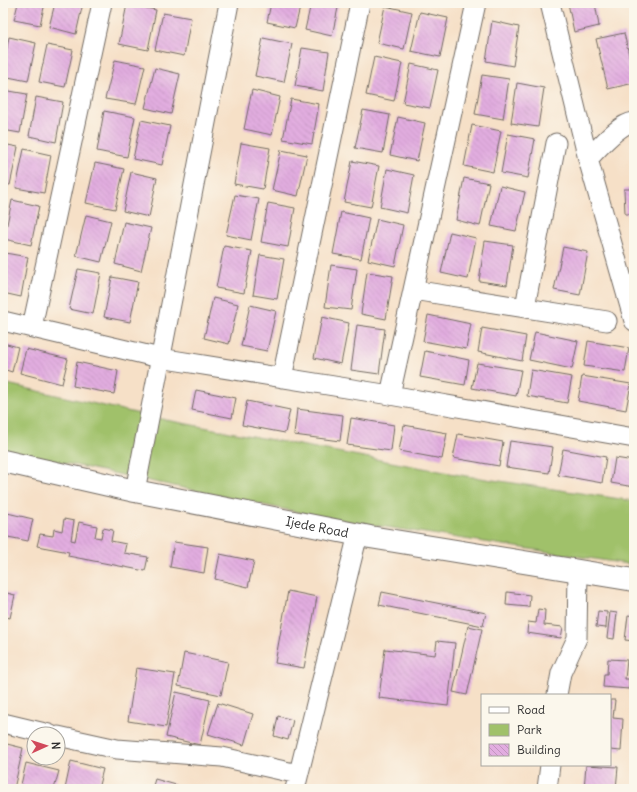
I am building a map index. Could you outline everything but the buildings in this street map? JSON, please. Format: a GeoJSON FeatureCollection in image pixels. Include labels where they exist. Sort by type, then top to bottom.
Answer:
{"type":"FeatureCollection","features":[{"type":"Feature","properties":{"kind":"main road","name":"Ijede Road"},"geometry":{"type":"LineString","coordinates":[[3,461],[135,492],[358,534],[634,580]]}},
{"type":"Feature","properties":{"kind":"street"},"geometry":{"type":"LineString","coordinates":[[32,327],[102,3]]}},
{"type":"Feature","properties":{"kind":"street"},"geometry":{"type":"LineString","coordinates":[[135,492],[229,3]]}},
{"type":"Feature","properties":{"kind":"street"},"geometry":{"type":"LineString","coordinates":[[282,378],[360,3]]}},
{"type":"Feature","properties":{"kind":"street"},"geometry":{"type":"LineString","coordinates":[[390,395],[476,3]]}},
{"type":"Feature","properties":{"kind":"street"},"geometry":{"type":"LineString","coordinates":[[550,3],[588,159],[634,319]]}},
{"type":"Feature","properties":{"kind":"street"},"geometry":{"type":"LineString","coordinates":[[588,159],[620,128],[629,122],[634,122]]}},
{"type":"Feature","properties":{"kind":"street"},"geometry":{"type":"LineString","coordinates":[[525,307],[556,143]]}},
{"type":"Feature","properties":{"kind":"street"},"geometry":{"type":"LineString","coordinates":[[413,290],[607,321]]}},
{"type":"Feature","properties":{"kind":"street"},"geometry":{"type":"LineString","coordinates":[[3,321],[160,358],[390,395],[634,438]]}},
{"type":"Feature","properties":{"kind":"street"},"geometry":{"type":"LineString","coordinates":[[66,738],[117,749],[222,757],[296,782],[358,534]]}},
{"type":"Feature","properties":{"kind":"street"},"geometry":{"type":"LineString","coordinates":[[557,694],[561,673],[578,638],[578,571]]}},
{"type":"Feature","properties":{"kind":"street"},"geometry":{"type":"LineString","coordinates":[[3,723],[26,729]]}},
{"type":"Feature","properties":{"kind":"street"},"geometry":{"type":"LineString","coordinates":[[547,789],[550,766]]}},
{"type":"Feature","properties":{"kind":"green space"},"geometry":{"type":"Polygon","coordinates":[[[3,383],[171,421],[466,476],[634,501],[634,565],[321,517],[3,450],[3,383]]]}}]}
